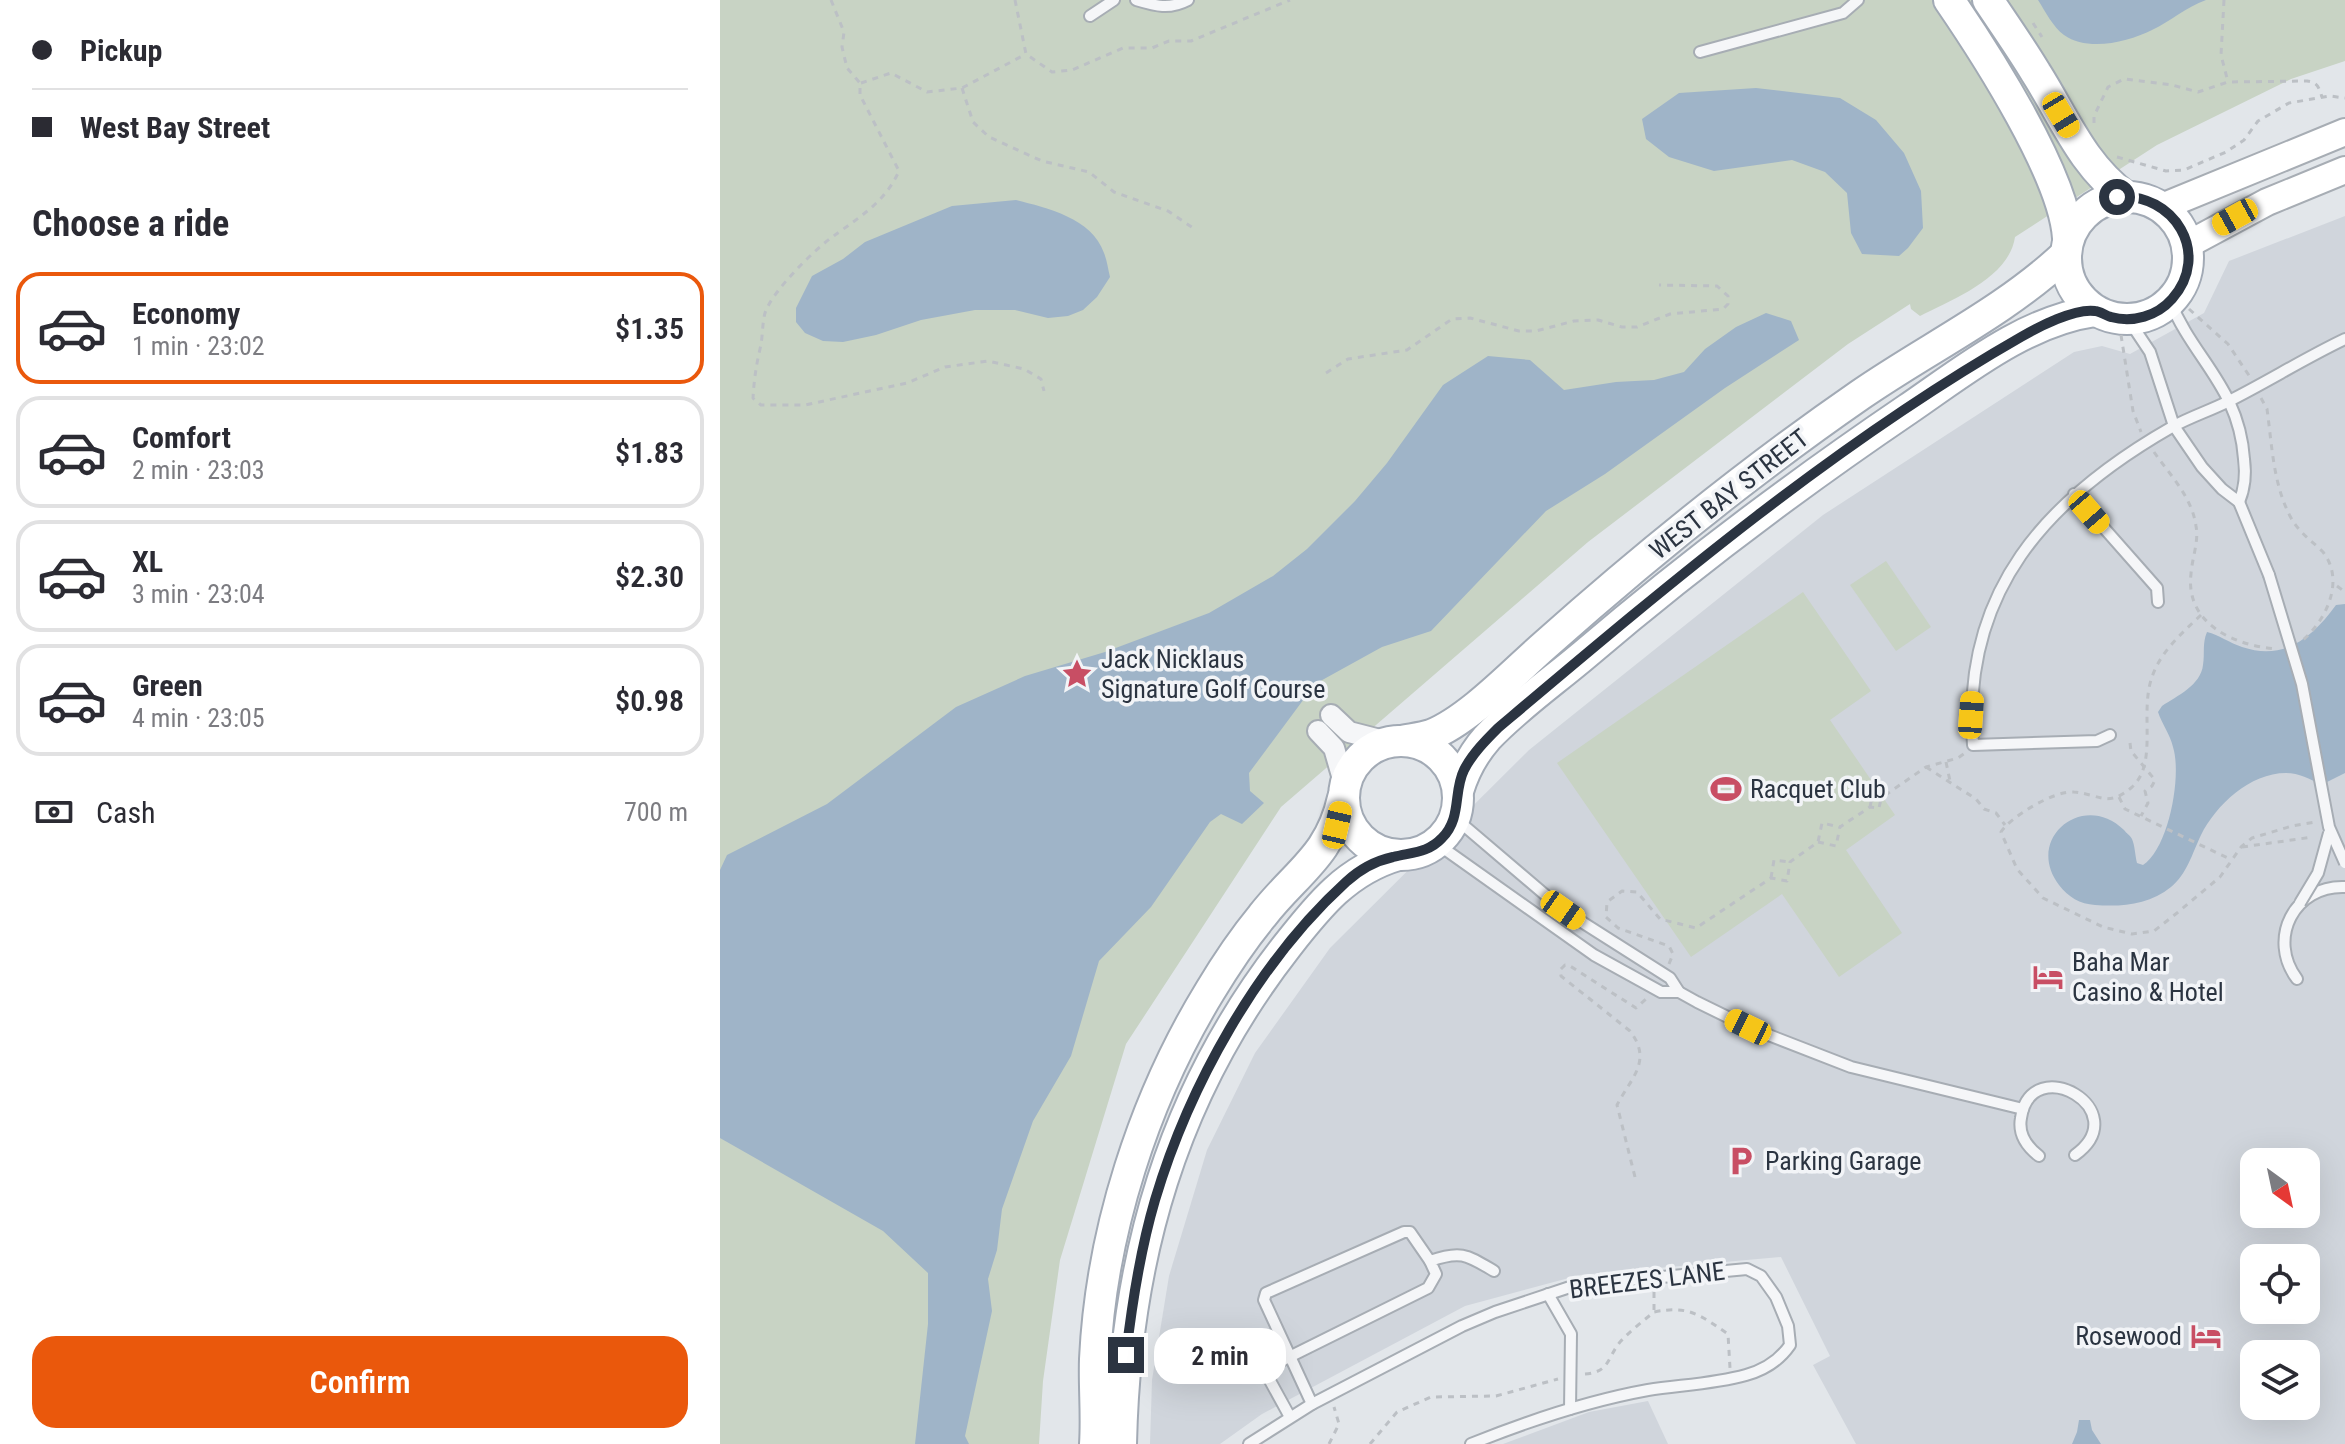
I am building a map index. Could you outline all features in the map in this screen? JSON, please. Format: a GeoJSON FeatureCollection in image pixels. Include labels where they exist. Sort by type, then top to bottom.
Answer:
{"type":"FeatureCollection","features":[{"type":"Feature","properties":{"kind":"main road"},"geometry":{"type":"LineString","coordinates":[[1949,0],[2024,124],[2057,192],[2067,224],[2066,271],[2082,300],[2124,327],[2179,304],[2187,245],[2178,223],[2162,207],[2144,199],[2126,197],[2107,200],[2077,221],[2067,246]]}},
{"type":"Feature","properties":{"kind":"main road"},"geometry":{"type":"LineString","coordinates":[[1988,0],[2088,160],[2105,181],[2126,197]]}},
{"type":"Feature","properties":{"kind":"main road"},"geometry":{"type":"LineString","coordinates":[[2162,207],[2345,132]]}},
{"type":"Feature","properties":{"kind":"main road"},"geometry":{"type":"LineString","coordinates":[[2187,245],[2267,202],[2345,170]]}},
{"type":"Feature","properties":{"kind":"main road","name":"WEST BAY STREET"},"geometry":{"type":"LineString","coordinates":[[1395,741],[1430,735],[1482,701],[1606,591],[1806,433],[1895,371],[2003,305],[2040,278],[2067,246]]}},
{"type":"Feature","properties":{"kind":"main road","name":"WEST BAY STREET"},"geometry":{"type":"LineString","coordinates":[[1456,804],[1463,771],[1486,739],[1662,588],[1839,456],[1977,362],[2033,330],[2064,317],[2095,311]]}},
{"type":"Feature","properties":{"kind":"main road"},"geometry":{"type":"LineString","coordinates":[[1095,1444],[1095,1360],[1099,1312],[1113,1234],[1136,1153],[1168,1071],[1210,991],[1262,915],[1329,839],[1337,825],[1344,792],[1356,762],[1376,746],[1395,741],[1419,744],[1436,752],[1453,773],[1456,804],[1447,832],[1436,843],[1418,853],[1373,862],[1354,874],[1308,919],[1228,1031],[1187,1112],[1155,1200],[1134,1292],[1123,1380],[1121,1444]]}},
{"type":"Feature","properties":{"kind":"main road"},"geometry":{"type":"LineString","coordinates":[[1344,792],[1349,823],[1358,836],[1378,851],[1398,855]]}},
{"type":"Feature","properties":{"kind":"street"},"geometry":{"type":"LineString","coordinates":[[1344,792],[1325,723],[1349,732],[1395,741]]}},
{"type":"Feature","properties":{"kind":"lane"},"geometry":{"type":"LineString","coordinates":[[1090,16],[1114,0]]}},
{"type":"Feature","properties":{"kind":"lane"},"geometry":{"type":"LineString","coordinates":[[1136,0],[1162,8],[1188,0]]}},
{"type":"Feature","properties":{"kind":"lane"},"geometry":{"type":"LineString","coordinates":[[1700,52],[1843,13],[1858,0]]}},
{"type":"Feature","properties":{"kind":"lane"},"geometry":{"type":"LineString","coordinates":[[2179,304],[2182,329],[2211,366],[2229,401],[2241,435],[2245,479],[2239,502]]}},
{"type":"Feature","properties":{"kind":"lane"},"geometry":{"type":"LineString","coordinates":[[2124,327],[2150,352],[2174,426],[2202,467],[2239,502],[2269,575],[2289,638],[2311,725],[2327,847],[2318,873],[2289,918],[2283,945],[2287,963],[2297,979]]}},
{"type":"Feature","properties":{"kind":"lane"},"geometry":{"type":"LineString","coordinates":[[2110,735],[2097,741],[1973,745],[1973,682],[1988,619],[1999,592],[2028,544],[2074,494],[2107,468],[2174,426],[2229,401],[2345,339]]}},
{"type":"Feature","properties":{"kind":"lane"},"geometry":{"type":"LineString","coordinates":[[2074,494],[2157,588],[2158,602]]}},
{"type":"Feature","properties":{"kind":"lane"},"geometry":{"type":"LineString","coordinates":[[1456,804],[1563,910],[1670,978],[1679,992]]}},
{"type":"Feature","properties":{"kind":"lane"},"geometry":{"type":"LineString","coordinates":[[2324,824],[2345,863]]}},
{"type":"Feature","properties":{"kind":"lane"},"geometry":{"type":"LineString","coordinates":[[1436,843],[1571,941],[1654,989],[1679,992],[1748,1027],[1851,1067],[2023,1109]]}},
{"type":"Feature","properties":{"kind":"lane"},"geometry":{"type":"LineString","coordinates":[[2300,903],[2324,889],[2345,887]]}},
{"type":"Feature","properties":{"kind":"lane"},"geometry":{"type":"LineString","coordinates":[[2039,1156],[2023,1138],[2020,1127],[2023,1109],[2033,1096],[2048,1088],[2066,1088],[2081,1096],[2090,1110],[2093,1127],[2087,1143],[2075,1155]]}},
{"type":"Feature","properties":{"kind":"lane"},"geometry":{"type":"LineString","coordinates":[[1290,1417],[1268,1377],[1271,1366],[1290,1356],[1428,1288],[1436,1274],[1410,1232],[1266,1293],[1264,1300],[1290,1356],[1312,1404]]}},
{"type":"Feature","properties":{"kind":"lane"},"geometry":{"type":"LineString","coordinates":[[1430,1261],[1447,1255],[1465,1254],[1494,1271]]}},
{"type":"Feature","properties":{"kind":"lane","name":"BREEZES LANE"},"geometry":{"type":"LineString","coordinates":[[1249,1444],[1312,1404],[1462,1326],[1576,1285],[1741,1269],[1755,1271],[1765,1279],[1776,1297],[1788,1326],[1790,1345],[1770,1365],[1730,1379],[1648,1390],[1570,1409],[1471,1444]]}},
{"type":"Feature","properties":{"kind":"lane"},"geometry":{"type":"LineString","coordinates":[[1548,1294],[1571,1334],[1570,1409]]}},
{"type":"Feature","properties":{"kind":"path"},"geometry":{"type":"LineString","coordinates":[[831,0],[844,32],[842,47],[847,68],[860,83],[860,95],[899,171],[892,187],[869,213],[832,237],[791,275],[766,310],[760,351],[754,368],[753,398],[761,405],[805,405],[907,383],[945,367],[988,361],[1024,369],[1041,379],[1044,391]]}},
{"type":"Feature","properties":{"kind":"path"},"geometry":{"type":"LineString","coordinates":[[1015,0],[1026,54],[1052,72],[1072,70],[1123,48],[1152,48],[1169,41],[1191,41],[1290,0]]}},
{"type":"Feature","properties":{"kind":"path"},"geometry":{"type":"LineString","coordinates":[[2224,0],[2221,55],[2228,82]]}},
{"type":"Feature","properties":{"kind":"path"},"geometry":{"type":"LineString","coordinates":[[860,83],[891,73],[927,92],[962,88],[1026,54]]}},
{"type":"Feature","properties":{"kind":"path"},"geometry":{"type":"LineString","coordinates":[[2097,133],[2093,125],[2094,116],[2108,87],[2124,79],[2198,92],[2228,82],[2314,82],[2322,97]]}},
{"type":"Feature","properties":{"kind":"path"},"geometry":{"type":"LineString","coordinates":[[962,88],[973,122],[989,137],[1042,161],[1089,172],[1114,192],[1168,211],[1193,228]]}},
{"type":"Feature","properties":{"kind":"path"},"geometry":{"type":"LineString","coordinates":[[2112,155],[2166,171],[2184,170],[2226,152],[2244,140],[2253,126],[2273,110],[2289,103],[2322,97],[2345,98]]}},
{"type":"Feature","properties":{"kind":"path"},"geometry":{"type":"LineString","coordinates":[[1326,373],[1348,359],[1407,350],[1452,319],[1470,318],[1519,331],[1536,331],[1586,320],[1637,327],[1670,314],[1723,309],[1728,304],[1728,296],[1717,286],[1659,285]]}},
{"type":"Feature","properties":{"kind":"path"},"geometry":{"type":"LineString","coordinates":[[2179,304],[2228,344],[2267,409],[2278,483],[2290,516],[2307,539],[2333,562],[2337,573],[2335,596]]}},
{"type":"Feature","properties":{"kind":"path"},"geometry":{"type":"LineString","coordinates":[[2124,327],[2133,411],[2147,443],[2186,495],[2196,523],[2198,540],[2190,577],[2192,595],[2201,615],[2168,647],[2152,675],[2145,702],[2147,761],[2133,787],[2119,797],[2105,801],[2074,792],[2060,793],[2016,816],[2001,829],[2001,834],[2017,869],[2043,898],[2103,927],[2132,934],[2154,931],[2220,877],[2241,847],[2252,838],[2292,826],[2324,824]]}},
{"type":"Feature","properties":{"kind":"path"},"geometry":{"type":"LineString","coordinates":[[2337,586],[2345,592]]}},
{"type":"Feature","properties":{"kind":"path"},"geometry":{"type":"LineString","coordinates":[[2130,743],[2131,751],[2155,780],[2145,791],[2148,803],[2141,816]]}},
{"type":"Feature","properties":{"kind":"path"},"geometry":{"type":"LineString","coordinates":[[1870,807],[1872,797],[1881,798],[1926,767],[1958,758],[1973,745]]}},
{"type":"Feature","properties":{"kind":"path"},"geometry":{"type":"LineString","coordinates":[[1946,762],[1950,783]]}},
{"type":"Feature","properties":{"kind":"path"},"geometry":{"type":"LineString","coordinates":[[1926,767],[1976,799],[1984,809],[1996,813],[2006,825]]}},
{"type":"Feature","properties":{"kind":"path"},"geometry":{"type":"LineString","coordinates":[[2119,797],[2125,809],[2232,860]]}},
{"type":"Feature","properties":{"kind":"path"},"geometry":{"type":"LineString","coordinates":[[1818,842],[1836,846],[1840,827],[1870,807],[1879,808],[1881,798]]}},
{"type":"Feature","properties":{"kind":"path"},"geometry":{"type":"LineString","coordinates":[[1771,878],[1774,860],[1790,862],[1818,842],[1822,823],[1840,827]]}},
{"type":"Feature","properties":{"kind":"path"},"geometry":{"type":"LineString","coordinates":[[2241,847],[2315,837]]}},
{"type":"Feature","properties":{"kind":"path"},"geometry":{"type":"LineString","coordinates":[[1656,970],[1673,959],[1669,946],[1618,928],[1606,917],[1607,902],[1622,891],[1637,892],[1660,919],[1696,928],[1771,878],[1787,881],[1790,862]]}},
{"type":"Feature","properties":{"kind":"path"},"geometry":{"type":"LineString","coordinates":[[1635,1177],[1617,1111],[1620,1099],[1638,1071],[1641,1052],[1638,1041],[1630,1031],[1561,976],[1560,970],[1565,965],[1570,966],[1636,1008],[1654,989]]}},
{"type":"Feature","properties":{"kind":"path"},"geometry":{"type":"LineString","coordinates":[[1654,1279],[1654,1312]]}},
{"type":"Feature","properties":{"kind":"path"},"geometry":{"type":"LineString","coordinates":[[1370,1444],[1397,1412],[1431,1397],[1496,1396],[1598,1372],[1604,1368],[1623,1338],[1654,1312],[1687,1309],[1728,1334],[1730,1379]]}},
{"type":"Feature","properties":{"kind":"path"},"geometry":{"type":"LineString","coordinates":[[1329,1444],[1339,1424],[1331,1395]]}},
{"type":"Feature","properties":{"kind":"shaded area"},"geometry":{"type":"Polygon","coordinates":[[[2345,216],[2345,1444],[1856,1444],[1813,1365],[1830,1356],[1781,1257],[1580,1275],[1465,1306],[1262,1414],[1220,1444],[1150,1444],[1152,1380],[1169,1276],[1207,1150],[1255,1053],[1330,948],[1529,750],[1823,515],[2074,352],[2102,346],[2130,354],[2204,313],[2229,261],[2345,216]]]}},
{"type":"Feature","properties":{"kind":"shaded area"},"geometry":{"type":"Polygon","coordinates":[[[1648,1401],[1668,1444],[1503,1444],[1589,1412],[1648,1401]]]}},
{"type":"Feature","properties":{"kind":"green space","name":"Jack Nicklaus Signature Golf Course"},"geometry":{"type":"Polygon","coordinates":[[[720,0],[2345,0],[2345,61],[2291,79],[2157,145],[2015,237],[2011,251],[2002,264],[1978,286],[1920,316],[1911,309],[1910,304],[1848,344],[1588,542],[1281,807],[1126,1044],[1060,1260],[1043,1381],[1039,1444],[720,1444],[720,0]]]}},
{"type":"Feature","properties":{"kind":"green space"},"geometry":{"type":"Polygon","coordinates":[[[1886,561],[1931,627],[1896,651],[1850,585],[1886,561]]]}},
{"type":"Feature","properties":{"kind":"green space","name":"Racquet Club"},"geometry":{"type":"Polygon","coordinates":[[[1803,592],[1871,691],[1830,720],[1895,815],[1846,850],[1902,933],[1839,977],[1782,894],[1691,957],[1557,763],[1803,592]]]}},
{"type":"Feature","properties":{"kind":"water"},"geometry":{"type":"Polygon","coordinates":[[[2038,0],[2206,0],[2142,34],[2096,44],[2064,35],[2038,0]]]}},
{"type":"Feature","properties":{"kind":"water"},"geometry":{"type":"Polygon","coordinates":[[[1756,88],[1840,98],[1876,120],[1904,153],[1921,191],[1923,228],[1908,248],[1899,256],[1862,254],[1851,233],[1847,193],[1825,172],[1792,160],[1714,171],[1669,157],[1646,139],[1642,119],[1679,93],[1756,88]]]}},
{"type":"Feature","properties":{"kind":"water"},"geometry":{"type":"Polygon","coordinates":[[[1016,200],[1067,216],[1090,231],[1098,241],[1110,277],[1097,297],[1083,310],[1068,316],[1048,318],[1015,310],[975,310],[921,320],[843,342],[823,341],[805,333],[796,322],[796,308],[812,276],[843,259],[865,242],[952,206],[1016,200]]]}},
{"type":"Feature","properties":{"kind":"water"},"geometry":{"type":"Polygon","coordinates":[[[1766,313],[1791,321],[1799,340],[1546,511],[1431,631],[1382,647],[1315,684],[1249,773],[1250,791],[1264,803],[1242,824],[1221,814],[1210,822],[1151,907],[1099,961],[1071,1056],[1033,1121],[1002,1209],[997,1250],[988,1279],[992,1311],[965,1436],[969,1444],[915,1444],[928,1324],[928,1273],[883,1231],[720,1138],[720,870],[727,855],[827,804],[956,707],[1025,676],[1105,652],[1209,613],[1273,576],[1307,549],[1355,501],[1387,463],[1443,385],[1488,356],[1530,360],[1564,390],[1654,380],[1684,372],[1705,349],[1736,327],[1766,313]]]}},
{"type":"Feature","properties":{"kind":"water"},"geometry":{"type":"Polygon","coordinates":[[[2345,604],[2345,773],[2321,785],[2300,775],[2286,773],[2260,778],[2247,785],[2225,802],[2207,824],[2177,882],[2154,898],[2134,904],[2105,906],[2084,903],[2066,893],[2050,868],[2049,851],[2053,837],[2063,825],[2076,818],[2092,815],[2108,819],[2124,830],[2132,839],[2137,863],[2143,865],[2160,843],[2171,810],[2176,775],[2173,747],[2158,712],[2198,678],[2203,665],[2207,632],[2257,651],[2284,649],[2307,636],[2336,605],[2345,604]]]}},
{"type":"Feature","properties":{"kind":"water"},"geometry":{"type":"Polygon","coordinates":[[[2079,1420],[2090,1420],[2101,1444],[2072,1444],[2079,1420]]]}},
{"type":"Feature","properties":{"kind":"place","name":"Jack Nicklaus Signature Golf Course"},"geometry":{"type":"Point","coordinates":[1077,674]}},
{"type":"Feature","properties":{"kind":"place","name":"Racquet Club"},"geometry":{"type":"Point","coordinates":[1726,789]}},
{"type":"Feature","properties":{"kind":"place","name":"Baha Mar Casino & Hotel"},"geometry":{"type":"Point","coordinates":[2048,977]}},
{"type":"Feature","properties":{"kind":"place","name":"Parking Garage"},"geometry":{"type":"Point","coordinates":[1741,1161]}},
{"type":"Feature","properties":{"kind":"place","name":"Rosewood"},"geometry":{"type":"Point","coordinates":[2206,1336]}},
{"type":"Feature","properties":{"kind":"route"},"geometry":{"type":"LineString","coordinates":[[1126,1355],[1134,1292],[1155,1200],[1187,1112],[1228,1031],[1308,919],[1354,874],[1373,862],[1418,853],[1442,838],[1457,809],[1463,771],[1486,739],[1662,588],[1839,456],[1977,362],[2033,330],[2064,317],[2095,311],[2119,319],[2142,317],[2173,298],[2187,267],[2188,250],[2178,223],[2152,202],[2135,197],[2117,197]]}}]}
